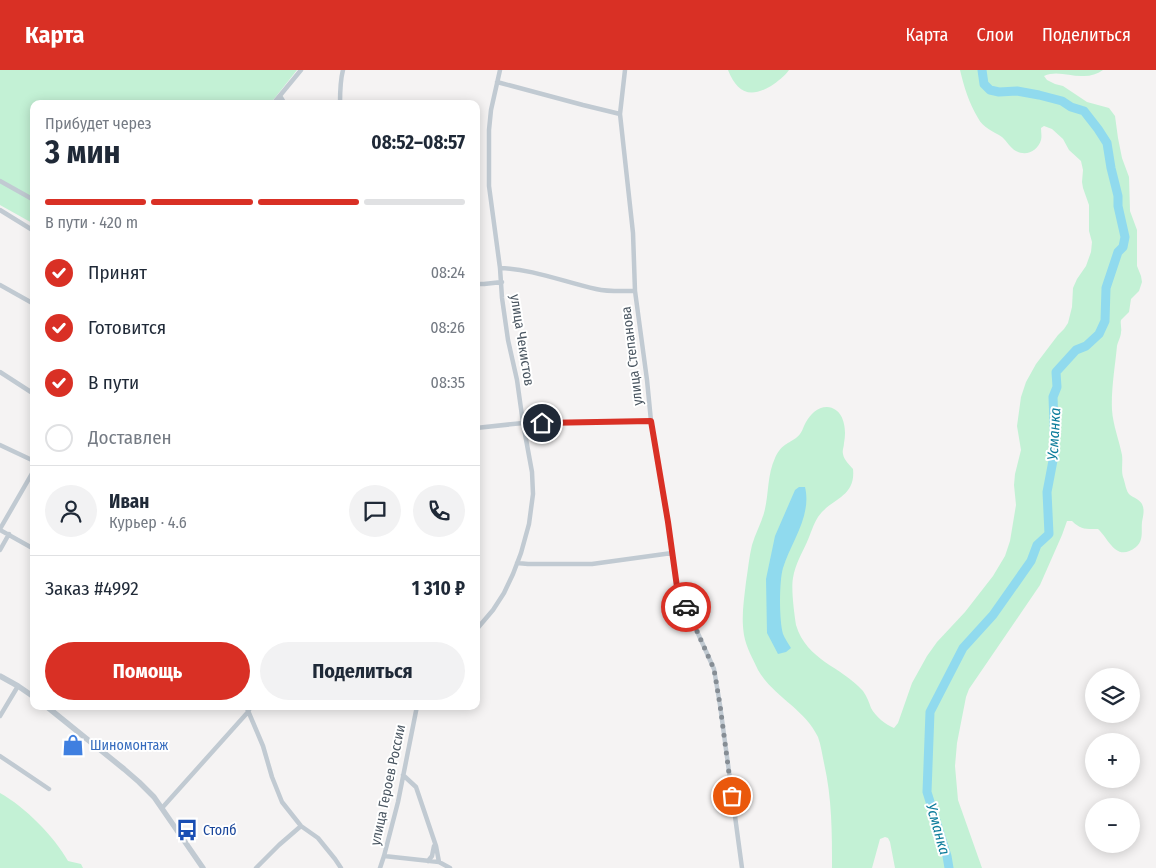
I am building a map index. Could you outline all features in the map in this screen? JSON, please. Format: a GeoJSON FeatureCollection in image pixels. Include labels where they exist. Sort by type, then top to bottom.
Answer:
{"type":"FeatureCollection","features":[{"type":"Feature","properties":{"kind":"street"},"geometry":{"type":"LineString","coordinates":[[276,100],[301,70]]}},
{"type":"Feature","properties":{"kind":"street"},"geometry":{"type":"LineString","coordinates":[[340,100],[344,70]]}},
{"type":"Feature","properties":{"kind":"street","name":"улица Чекистов"},"geometry":{"type":"LineString","coordinates":[[480,625],[493,610],[514,574],[529,524],[533,494],[532,472],[502,298],[502,282],[489,186],[489,130],[491,110],[500,70]]}},
{"type":"Feature","properties":{"kind":"street","name":"улица Степанова"},"geometry":{"type":"LineString","coordinates":[[625,70],[620,114],[633,233],[636,291],[648,380],[651,421],[677,587],[714,669],[742,868]]}},
{"type":"Feature","properties":{"kind":"street"},"geometry":{"type":"LineString","coordinates":[[497,82],[620,114]]}},
{"type":"Feature","properties":{"kind":"street"},"geometry":{"type":"LineString","coordinates":[[280,96],[282,100]]}},
{"type":"Feature","properties":{"kind":"street"},"geometry":{"type":"LineString","coordinates":[[0,181],[30,198]]}},
{"type":"Feature","properties":{"kind":"street"},"geometry":{"type":"LineString","coordinates":[[0,210],[30,229]]}},
{"type":"Feature","properties":{"kind":"street"},"geometry":{"type":"LineString","coordinates":[[500,268],[517,269],[598,289],[620,292],[636,291]]}},
{"type":"Feature","properties":{"kind":"street"},"geometry":{"type":"LineString","coordinates":[[480,284],[502,282]]}},
{"type":"Feature","properties":{"kind":"street"},"geometry":{"type":"LineString","coordinates":[[0,285],[30,302]]}},
{"type":"Feature","properties":{"kind":"street"},"geometry":{"type":"LineString","coordinates":[[0,372],[30,391]]}},
{"type":"Feature","properties":{"kind":"street"},"geometry":{"type":"LineString","coordinates":[[480,428],[523,423],[651,421]]}},
{"type":"Feature","properties":{"kind":"street"},"geometry":{"type":"LineString","coordinates":[[0,445],[30,459]]}},
{"type":"Feature","properties":{"kind":"street"},"geometry":{"type":"LineString","coordinates":[[30,477],[0,530],[30,547]]}},
{"type":"Feature","properties":{"kind":"street"},"geometry":{"type":"LineString","coordinates":[[0,550],[9,534]]}},
{"type":"Feature","properties":{"kind":"street"},"geometry":{"type":"LineString","coordinates":[[517,563],[592,564],[672,553]]}},
{"type":"Feature","properties":{"kind":"street"},"geometry":{"type":"LineString","coordinates":[[0,676],[30,694]]}},
{"type":"Feature","properties":{"kind":"street"},"geometry":{"type":"LineString","coordinates":[[0,716],[18,686]]}},
{"type":"Feature","properties":{"kind":"street"},"geometry":{"type":"LineString","coordinates":[[53,710],[139,782],[154,797],[203,868]]}},
{"type":"Feature","properties":{"kind":"street","name":"улица Героев России"},"geometry":{"type":"LineString","coordinates":[[380,868],[398,802],[416,710]]}},
{"type":"Feature","properties":{"kind":"street"},"geometry":{"type":"LineString","coordinates":[[162,808],[248,712],[263,746],[282,802],[301,826],[318,838],[341,868]]}},
{"type":"Feature","properties":{"kind":"street"},"geometry":{"type":"LineString","coordinates":[[0,756],[49,788]]}},
{"type":"Feature","properties":{"kind":"street"},"geometry":{"type":"LineString","coordinates":[[404,775],[416,787],[440,862]]}},
{"type":"Feature","properties":{"kind":"street"},"geometry":{"type":"LineString","coordinates":[[256,868],[301,826]]}},
{"type":"Feature","properties":{"kind":"street"},"geometry":{"type":"LineString","coordinates":[[428,860],[434,852],[434,842]]}},
{"type":"Feature","properties":{"kind":"street"},"geometry":{"type":"LineString","coordinates":[[384,856],[440,862],[450,868]]}},
{"type":"Feature","properties":{"kind":"green space"},"geometry":{"type":"Polygon","coordinates":[[[0,70],[297,70],[273,100],[30,100],[30,222],[0,205],[0,70]]]}},
{"type":"Feature","properties":{"kind":"green space"},"geometry":{"type":"Polygon","coordinates":[[[728,70],[789,70],[771,86],[756,92],[750,92],[735,84],[728,70]]]}},
{"type":"Feature","properties":{"kind":"green space"},"geometry":{"type":"Polygon","coordinates":[[[960,70],[1103,70],[1087,76],[1049,74],[1044,76],[1047,80],[1063,86],[1087,102],[1109,108],[1115,116],[1122,158],[1129,177],[1130,211],[1137,230],[1137,266],[1142,282],[1139,291],[1131,299],[1129,312],[1121,320],[1121,334],[1117,346],[1113,378],[1112,410],[1122,455],[1122,474],[1129,494],[1143,506],[1141,538],[1139,544],[1129,551],[1118,551],[1098,529],[1084,528],[1072,521],[1067,521],[1040,585],[969,689],[957,743],[955,766],[958,800],[982,868],[895,868],[890,842],[885,837],[880,839],[872,868],[832,868],[830,802],[827,776],[818,737],[805,718],[764,679],[750,653],[744,635],[743,608],[750,554],[764,513],[772,465],[777,454],[800,435],[808,419],[817,410],[823,407],[833,408],[841,415],[845,432],[843,454],[853,469],[853,479],[847,492],[818,517],[797,564],[792,588],[796,625],[808,647],[816,655],[854,682],[863,691],[875,714],[894,728],[898,723],[912,683],[927,656],[937,642],[965,612],[993,576],[1005,556],[1010,541],[1016,505],[1014,485],[1021,450],[1017,426],[1021,397],[1026,382],[1036,364],[1068,323],[1072,307],[1073,288],[1086,266],[1091,252],[1089,205],[1083,188],[1081,161],[1069,150],[1063,139],[1052,129],[1044,126],[1041,128],[1040,144],[1035,149],[1028,153],[1020,153],[1014,150],[1002,137],[985,127],[980,121],[969,101],[960,70]]]}},
{"type":"Feature","properties":{"kind":"green space"},"geometry":{"type":"Polygon","coordinates":[[[0,793],[19,806],[38,823],[55,842],[68,861],[81,864],[83,868],[0,868],[0,793]]]}},
{"type":"Feature","properties":{"kind":"water"},"geometry":{"type":"Polygon","coordinates":[[[799,487],[805,487],[806,508],[800,529],[783,568],[780,591],[782,628],[791,648],[786,652],[778,654],[767,633],[766,579],[775,536],[795,490],[799,487]]]}},
{"type":"Feature","properties":{"kind":"waterway","name":"Усманка"},"geometry":{"type":"LineString","coordinates":[[949,868],[927,792],[930,712],[963,648],[993,615],[1031,561],[1037,545],[1049,534],[1047,492],[1055,450],[1053,397],[1057,387],[1056,372],[1076,350],[1086,346],[1099,334],[1105,321],[1106,288],[1118,252],[1123,247],[1125,237],[1107,143],[1084,111],[1071,107],[1062,101],[1039,95],[1017,91],[999,92],[990,90],[984,84],[982,70]]}},
{"type":"Feature","properties":{"kind":"way so far"},"geometry":{"type":"LineString","coordinates":[[686,607],[714,669],[732,796]]}},
{"type":"Feature","properties":{"kind":"place","name":"Шиномонтаж"},"geometry":{"type":"Point","coordinates":[73,745]}},
{"type":"Feature","properties":{"kind":"place","name":"Столб"},"geometry":{"type":"Point","coordinates":[187,830]}},
{"type":"Feature","properties":{"kind":"route"},"geometry":{"type":"LineString","coordinates":[[542,423],[651,421],[677,587],[686,607]]}}]}
